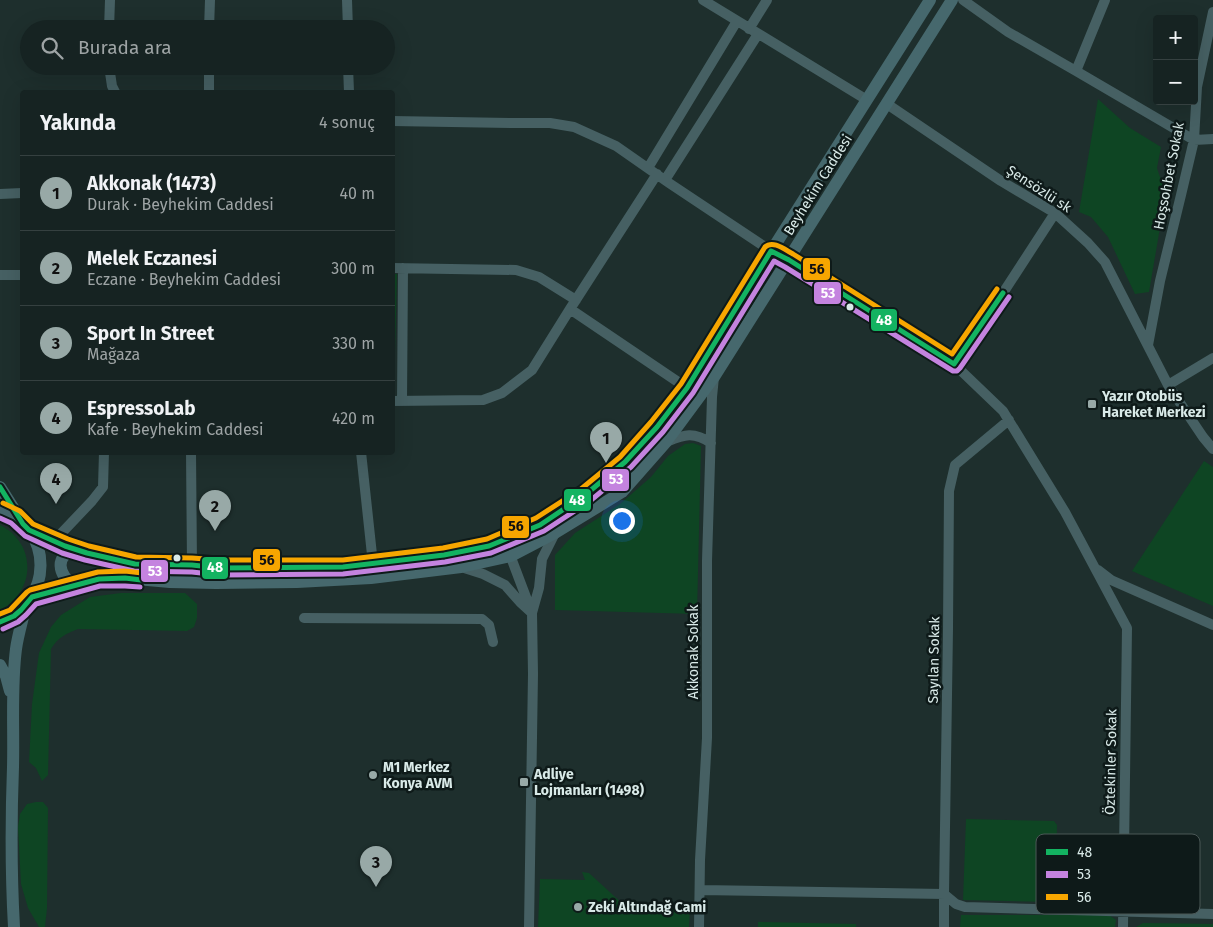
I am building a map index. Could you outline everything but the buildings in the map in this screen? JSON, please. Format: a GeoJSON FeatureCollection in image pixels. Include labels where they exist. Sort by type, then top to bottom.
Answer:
{"type":"FeatureCollection","features":[{"type":"Feature","properties":{"kind":"main road","name":"Beyhekim Caddesi"},"geometry":{"type":"LineString","coordinates":[[0,510],[15,517],[26,527],[75,550],[135,564],[192,565],[219,568],[334,567],[444,555],[489,546],[540,525],[591,490],[625,462],[657,427],[687,388],[771,251],[930,0]]}},
{"type":"Feature","properties":{"kind":"main road","name":"Beyhekim Caddesi"},"geometry":{"type":"LineString","coordinates":[[29,601],[74,585],[98,579],[125,578],[170,582],[216,583],[297,582],[371,578],[461,567],[511,556],[555,533],[622,492],[666,442],[714,377],[952,0]]}},
{"type":"Feature","properties":{"kind":"main road"},"geometry":{"type":"LineString","coordinates":[[0,488],[37,546],[41,563],[39,581],[29,601],[17,646],[13,700],[11,830],[14,927]]}},
{"type":"Feature","properties":{"kind":"main road"},"geometry":{"type":"LineString","coordinates":[[74,585],[65,579],[61,565],[64,556],[75,550]]}},
{"type":"Feature","properties":{"kind":"main road"},"geometry":{"type":"LineString","coordinates":[[0,622],[14,616],[29,601]]}},
{"type":"Feature","properties":{"kind":"main road"},"geometry":{"type":"LineString","coordinates":[[0,665],[6,676],[13,700]]}},
{"type":"Feature","properties":{"kind":"street"},"geometry":{"type":"LineString","coordinates":[[109,20],[110,0]]}},
{"type":"Feature","properties":{"kind":"street"},"geometry":{"type":"LineString","coordinates":[[209,20],[210,0]]}},
{"type":"Feature","properties":{"kind":"street"},"geometry":{"type":"LineString","coordinates":[[347,0],[348,20]]}},
{"type":"Feature","properties":{"kind":"street"},"geometry":{"type":"LineString","coordinates":[[703,0],[866,100]]}},
{"type":"Feature","properties":{"kind":"street"},"geometry":{"type":"LineString","coordinates":[[576,300],[538,276],[516,270],[398,268],[397,401],[482,400],[502,393],[532,370],[576,300],[661,177],[754,31],[767,0]]}},
{"type":"Feature","properties":{"kind":"street"},"geometry":{"type":"LineString","coordinates":[[963,0],[1008,32],[1194,140],[1213,139]]}},
{"type":"Feature","properties":{"kind":"street"},"geometry":{"type":"LineString","coordinates":[[1076,71],[1104,0]]}},
{"type":"Feature","properties":{"kind":"street","name":"Hoşsohbet Sokak"},"geometry":{"type":"LineString","coordinates":[[1148,345],[1160,281],[1194,140],[1197,87],[1213,12]]}},
{"type":"Feature","properties":{"kind":"street"},"geometry":{"type":"LineString","coordinates":[[648,168],[737,21]]}},
{"type":"Feature","properties":{"kind":"street"},"geometry":{"type":"LineString","coordinates":[[111,75],[114,90]]}},
{"type":"Feature","properties":{"kind":"street"},"geometry":{"type":"LineString","coordinates":[[209,75],[209,90]]}},
{"type":"Feature","properties":{"kind":"street"},"geometry":{"type":"LineString","coordinates":[[348,75],[349,90]]}},
{"type":"Feature","properties":{"kind":"street","name":"Şensözlü sk"},"geometry":{"type":"LineString","coordinates":[[887,104],[1001,181],[1055,213],[1088,242],[1105,262],[1168,385],[1213,449]]}},
{"type":"Feature","properties":{"kind":"street"},"geometry":{"type":"LineString","coordinates":[[395,121],[550,122],[574,127],[616,146],[771,251],[789,260],[954,364],[1003,411],[1065,512],[1095,568],[1111,580],[1213,625]]}},
{"type":"Feature","properties":{"kind":"street"},"geometry":{"type":"LineString","coordinates":[[0,194],[20,193]]}},
{"type":"Feature","properties":{"kind":"street"},"geometry":{"type":"LineString","coordinates":[[954,364],[1055,213]]}},
{"type":"Feature","properties":{"kind":"street"},"geometry":{"type":"LineString","coordinates":[[0,275],[20,276]]}},
{"type":"Feature","properties":{"kind":"street"},"geometry":{"type":"LineString","coordinates":[[570,309],[687,388]]}},
{"type":"Feature","properties":{"kind":"street"},"geometry":{"type":"LineString","coordinates":[[1168,385],[1213,358]]}},
{"type":"Feature","properties":{"kind":"street","name":"Akkonak Sokak"},"geometry":{"type":"LineString","coordinates":[[699,927],[706,738],[707,561],[714,377]]}},
{"type":"Feature","properties":{"kind":"street","name":"Sayılan Sokak"},"geometry":{"type":"LineString","coordinates":[[944,927],[949,491],[955,465],[1008,420]]}},
{"type":"Feature","properties":{"kind":"street"},"geometry":{"type":"LineString","coordinates":[[666,442],[682,436],[692,435],[711,443]]}},
{"type":"Feature","properties":{"kind":"street"},"geometry":{"type":"LineString","coordinates":[[54,541],[92,502],[103,487],[104,455]]}},
{"type":"Feature","properties":{"kind":"street"},"geometry":{"type":"LineString","coordinates":[[191,455],[192,565]]}},
{"type":"Feature","properties":{"kind":"street"},"geometry":{"type":"LineString","coordinates":[[361,455],[373,564]]}},
{"type":"Feature","properties":{"kind":"street"},"geometry":{"type":"LineString","coordinates":[[529,927],[533,674],[532,613],[539,588],[542,559],[555,533]]}},
{"type":"Feature","properties":{"kind":"street"},"geometry":{"type":"LineString","coordinates":[[504,540],[532,613]]}},
{"type":"Feature","properties":{"kind":"street"},"geometry":{"type":"LineString","coordinates":[[461,567],[483,574],[505,585],[532,613]]}},
{"type":"Feature","properties":{"kind":"street","name":"Öztekinler Sokak"},"geometry":{"type":"LineString","coordinates":[[1095,568],[1127,628],[1123,834]]}},
{"type":"Feature","properties":{"kind":"street"},"geometry":{"type":"LineString","coordinates":[[304,618],[482,619],[489,625],[493,642]]}},
{"type":"Feature","properties":{"kind":"street"},"geometry":{"type":"LineString","coordinates":[[700,890],[944,894],[956,904],[965,907],[1036,910]]}},
{"type":"Feature","properties":{"kind":"street","name":"Öztekinler Sokak"},"geometry":{"type":"LineString","coordinates":[[1122,914],[1123,927]]}},
{"type":"Feature","properties":{"kind":"street"},"geometry":{"type":"LineString","coordinates":[[1200,914],[1213,914]]}},
{"type":"Feature","properties":{"kind":"green space"},"geometry":{"type":"Polygon","coordinates":[[[1098,99],[1130,128],[1161,147],[1157,168],[1160,177],[1168,181],[1149,292],[1135,294],[1108,237],[1091,217],[1079,212],[1098,99]]]}},
{"type":"Feature","properties":{"kind":"green space"},"geometry":{"type":"Polygon","coordinates":[[[395,274],[397,274],[395,353],[395,274]]]}},
{"type":"Feature","properties":{"kind":"green space"},"geometry":{"type":"Polygon","coordinates":[[[693,443],[701,446],[697,614],[555,610],[555,555],[575,533],[620,504],[651,477],[668,456],[685,444],[693,443]]]}},
{"type":"Feature","properties":{"kind":"green space"},"geometry":{"type":"Polygon","coordinates":[[[1204,461],[1213,467],[1213,606],[1132,571],[1204,461]]]}},
{"type":"Feature","properties":{"kind":"green space"},"geometry":{"type":"Polygon","coordinates":[[[0,525],[12,533],[21,543],[26,555],[27,568],[26,580],[20,592],[12,602],[0,610],[0,525]]]}},
{"type":"Feature","properties":{"kind":"green space"},"geometry":{"type":"Polygon","coordinates":[[[121,593],[185,593],[197,604],[197,618],[194,627],[187,631],[78,629],[66,634],[56,642],[51,649],[48,775],[42,781],[36,768],[29,762],[32,704],[39,653],[51,627],[61,615],[90,597],[121,593]]]}},
{"type":"Feature","properties":{"kind":"green space"},"geometry":{"type":"Polygon","coordinates":[[[43,802],[48,808],[47,908],[45,927],[39,927],[28,908],[21,884],[18,827],[20,814],[27,804],[43,802]]]}},
{"type":"Feature","properties":{"kind":"green space"},"geometry":{"type":"Polygon","coordinates":[[[966,819],[1054,821],[1057,825],[1057,834],[1036,834],[1036,902],[963,900],[966,819]]]}},
{"type":"Feature","properties":{"kind":"green space"},"geometry":{"type":"Polygon","coordinates":[[[582,872],[589,873],[625,906],[690,907],[689,927],[538,927],[540,879],[585,880],[582,872]]]}},
{"type":"Feature","properties":{"kind":"green space"},"geometry":{"type":"Polygon","coordinates":[[[961,915],[1109,915],[1116,920],[1115,927],[960,927],[961,915]]]}},
{"type":"Feature","properties":{"kind":"green space"},"geometry":{"type":"Polygon","coordinates":[[[758,922],[856,924],[856,927],[758,927],[758,922]]]}},
{"type":"Feature","properties":{"kind":"green space"},"geometry":{"type":"Polygon","coordinates":[[[1143,923],[1213,924],[1213,927],[1136,927],[1143,923]]]}},
{"type":"Feature","properties":{"kind":"transit line","name":"56"},"geometry":{"type":"LineString","coordinates":[[3,503],[20,511],[33,524],[68,539],[136,557],[219,560],[343,560],[443,548],[487,539],[536,518],[581,489],[620,457],[681,384],[768,245],[779,246],[786,250],[952,354],[997,289]]}},
{"type":"Feature","properties":{"kind":"transit line","name":"48"},"geometry":{"type":"LineString","coordinates":[[0,487],[23,524],[29,530],[65,546],[135,564],[192,565],[219,568],[343,567],[444,555],[489,546],[540,525],[585,495],[625,462],[657,427],[687,388],[771,251],[789,260],[954,364],[1003,293]]}},
{"type":"Feature","properties":{"kind":"transit line","name":"53"},"geometry":{"type":"LineString","coordinates":[[0,518],[11,523],[25,536],[62,553],[134,571],[192,572],[219,575],[343,574],[445,562],[491,553],[544,531],[590,501],[631,467],[663,432],[693,393],[774,261],[953,371],[957,371],[960,368],[1009,297]]}},
{"type":"Feature","properties":{"kind":"transit line","name":"56"},"geometry":{"type":"LineString","coordinates":[[0,614],[10,610],[30,590],[98,572],[125,571],[142,573]]}},
{"type":"Feature","properties":{"kind":"transit line","name":"48"},"geometry":{"type":"LineString","coordinates":[[0,622],[14,616],[32,597],[99,579],[125,578],[141,580]]}},
{"type":"Feature","properties":{"kind":"transit line","name":"53"},"geometry":{"type":"LineString","coordinates":[[3,629],[18,622],[36,604],[100,586],[140,587]]}},
{"type":"Feature","properties":{"kind":"place","name":"Yazır Otobüs Hareket Merkezi"},"geometry":{"type":"Point","coordinates":[1092,404]}},
{"type":"Feature","properties":{"kind":"place","name":"Akkonak (1473)"},"geometry":{"type":"Point","coordinates":[606,463]}},
{"type":"Feature","properties":{"kind":"place","name":"EspressoLab"},"geometry":{"type":"Point","coordinates":[56,504]}},
{"type":"Feature","properties":{"kind":"place","name":"Melek Eczanesi"},"geometry":{"type":"Point","coordinates":[215,531]}},
{"type":"Feature","properties":{"kind":"place","name":"M1 Merkez Konya AVM"},"geometry":{"type":"Point","coordinates":[373,775]}},
{"type":"Feature","properties":{"kind":"place","name":"Adliye Lojmanları (1498)"},"geometry":{"type":"Point","coordinates":[524,782]}},
{"type":"Feature","properties":{"kind":"place","name":"Sport In Street"},"geometry":{"type":"Point","coordinates":[376,887]}},
{"type":"Feature","properties":{"kind":"place","name":"Zeki Altındağ Cami"},"geometry":{"type":"Point","coordinates":[578,907]}}]}
